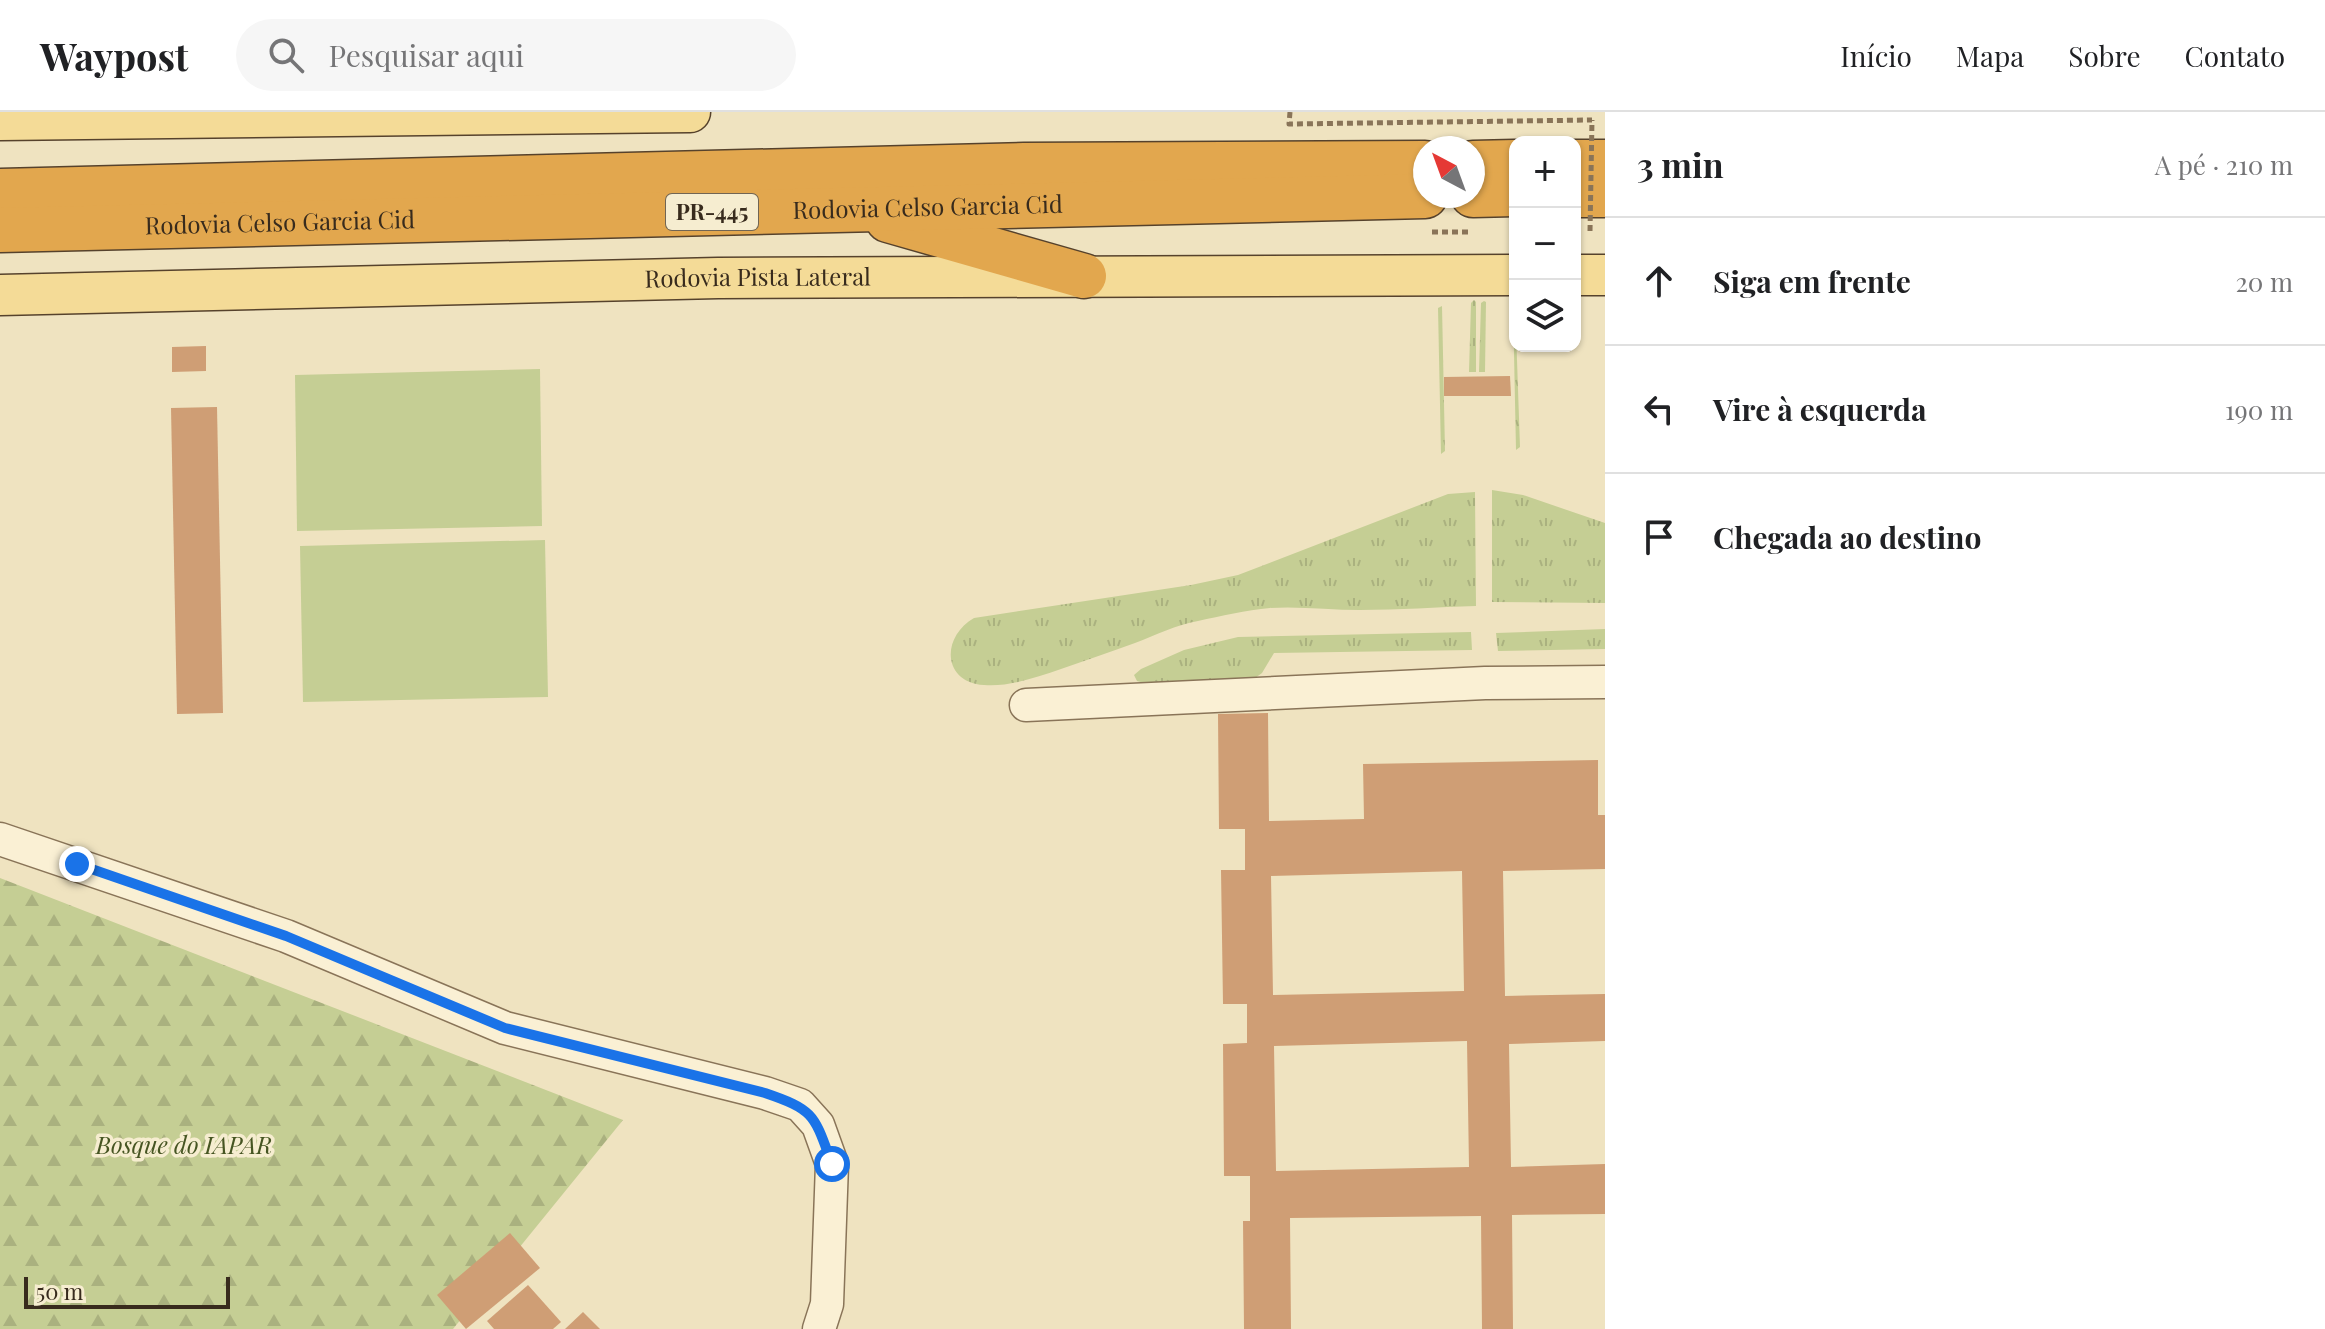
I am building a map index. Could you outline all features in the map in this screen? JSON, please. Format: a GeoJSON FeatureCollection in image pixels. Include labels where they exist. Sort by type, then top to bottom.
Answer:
{"type":"FeatureCollection","features":[{"type":"Feature","properties":{"kind":"highway"},"geometry":{"type":"LineString","coordinates":[[1485,163],[1509,162]]}},
{"type":"Feature","properties":{"kind":"highway"},"geometry":{"type":"LineString","coordinates":[[1581,162],[1605,162]]}},
{"type":"Feature","properties":{"kind":"highway","name":"Rodovia Celso Garcia Cid"},"geometry":{"type":"LineString","coordinates":[[0,191],[1024,165],[1413,163]]}},
{"type":"Feature","properties":{"kind":"highway"},"geometry":{"type":"LineString","coordinates":[[1485,195],[1509,194]]}},
{"type":"Feature","properties":{"kind":"highway","name":"Rodovia Celso Garcia Cid"},"geometry":{"type":"LineString","coordinates":[[0,230],[1413,196]]}},
{"type":"Feature","properties":{"kind":"highway"},"geometry":{"type":"LineString","coordinates":[[847,208],[1084,276]]}},
{"type":"Feature","properties":{"kind":"main road"},"geometry":{"type":"LineString","coordinates":[[0,120],[690,112]]}},
{"type":"Feature","properties":{"kind":"main road","name":"Rodovia Pista Lateral"},"geometry":{"type":"LineString","coordinates":[[0,295],[718,278],[1509,275]]}},
{"type":"Feature","properties":{"kind":"main road"},"geometry":{"type":"LineString","coordinates":[[1581,275],[1605,275]]}},
{"type":"Feature","properties":{"kind":"lane"},"geometry":{"type":"LineString","coordinates":[[1026,705],[1485,683],[1605,682]]}},
{"type":"Feature","properties":{"kind":"lane"},"geometry":{"type":"LineString","coordinates":[[0,839],[286,936],[505,1028],[765,1093],[800,1105],[818,1125],[832,1164],[827,1304],[819,1329]]}},
{"type":"Feature","properties":{"kind":"path"},"geometry":{"type":"LineString","coordinates":[[1290,112],[1289,124],[1592,120],[1590,207]]}},
{"type":"Feature","properties":{"kind":"green space"},"geometry":{"type":"Polygon","coordinates":[[[1474,300],[1476,372],[1469,372],[1471,303],[1474,300]]]}},
{"type":"Feature","properties":{"kind":"green space"},"geometry":{"type":"Polygon","coordinates":[[[1484,301],[1485,372],[1479,372],[1481,303],[1484,301]]]}},
{"type":"Feature","properties":{"kind":"green space"},"geometry":{"type":"Polygon","coordinates":[[[1442,306],[1445,451],[1441,454],[1438,308],[1442,306]]]}},
{"type":"Feature","properties":{"kind":"green space"},"geometry":{"type":"Polygon","coordinates":[[[1514,352],[1517,352],[1520,447],[1516,450],[1514,352]]]}},
{"type":"Feature","properties":{"kind":"green space"},"geometry":{"type":"Polygon","coordinates":[[[540,369],[542,526],[297,531],[295,375],[540,369]]]}},
{"type":"Feature","properties":{"kind":"green space"},"geometry":{"type":"Polygon","coordinates":[[[1492,490],[1523,495],[1605,523],[1605,603],[1492,602],[1492,490]]]}},
{"type":"Feature","properties":{"kind":"green space"},"geometry":{"type":"Polygon","coordinates":[[[1475,492],[1476,606],[1261,609],[1182,625],[1052,672],[1004,684],[970,682],[960,676],[951,658],[956,636],[974,618],[1238,575],[1448,494],[1475,492]]]}},
{"type":"Feature","properties":{"kind":"green space"},"geometry":{"type":"Polygon","coordinates":[[[545,540],[548,697],[303,702],[300,546],[545,540]]]}},
{"type":"Feature","properties":{"kind":"green space"},"geometry":{"type":"Polygon","coordinates":[[[1605,629],[1605,649],[1498,651],[1496,633],[1605,629]]]}},
{"type":"Feature","properties":{"kind":"green space"},"geometry":{"type":"Polygon","coordinates":[[[1471,632],[1472,650],[1274,653],[1262,673],[1251,681],[1144,683],[1137,681],[1134,675],[1184,650],[1238,637],[1471,632]]]}},
{"type":"Feature","properties":{"kind":"green space","name":"Bosque do IAPAR"},"geometry":{"type":"Polygon","coordinates":[[[0,878],[623,1120],[453,1329],[0,1329],[0,878]]]}},
{"type":"Feature","properties":{"kind":"building"},"geometry":{"type":"Polygon","coordinates":[[[206,346],[206,371],[172,372],[172,347],[206,346]]]}},
{"type":"Feature","properties":{"kind":"building"},"geometry":{"type":"Polygon","coordinates":[[[1510,376],[1511,396],[1444,396],[1444,377],[1510,376]]]}},
{"type":"Feature","properties":{"kind":"building"},"geometry":{"type":"Polygon","coordinates":[[[217,407],[223,713],[177,714],[171,408],[217,407]]]}},
{"type":"Feature","properties":{"kind":"building"},"geometry":{"type":"Polygon","coordinates":[[[1268,713],[1269,821],[1364,819],[1363,764],[1598,760],[1598,815],[1605,815],[1605,869],[1503,871],[1505,996],[1605,994],[1605,1041],[1509,1044],[1511,1167],[1605,1164],[1605,1214],[1512,1215],[1513,1329],[1482,1329],[1481,1216],[1290,1218],[1291,1329],[1244,1329],[1243,1221],[1250,1221],[1250,1176],[1224,1176],[1223,1044],[1247,1043],[1247,1004],[1223,1004],[1221,870],[1245,870],[1245,829],[1219,829],[1218,714],[1268,713]],[[1462,871],[1271,876],[1273,995],[1464,991],[1462,871]],[[1467,1041],[1274,1046],[1276,1171],[1469,1167],[1467,1041]]]}},
{"type":"Feature","properties":{"kind":"building"},"geometry":{"type":"Polygon","coordinates":[[[510,1233],[540,1268],[466,1329],[437,1295],[510,1233]]]}},
{"type":"Feature","properties":{"kind":"building"},"geometry":{"type":"Polygon","coordinates":[[[528,1285],[561,1322],[553,1329],[494,1329],[487,1321],[528,1285]]]}},
{"type":"Feature","properties":{"kind":"building"},"geometry":{"type":"Polygon","coordinates":[[[583,1312],[600,1329],[565,1329],[583,1312]]]}},
{"type":"Feature","properties":{"kind":"route"},"geometry":{"type":"LineString","coordinates":[[77,864],[286,936],[505,1028],[765,1093],[800,1105],[818,1125],[832,1164]]}}]}
